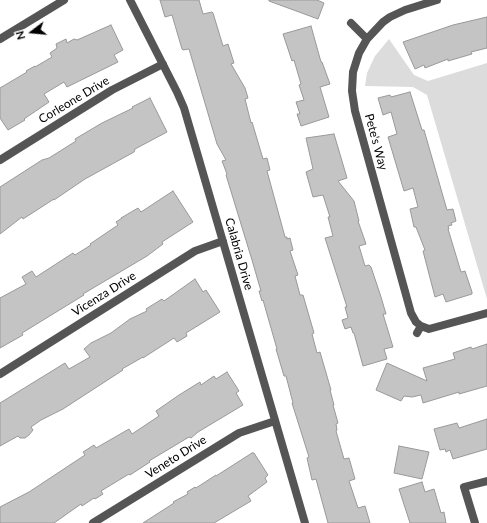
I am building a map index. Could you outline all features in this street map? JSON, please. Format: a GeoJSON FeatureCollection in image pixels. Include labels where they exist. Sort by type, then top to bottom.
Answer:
{"type":"FeatureCollection","features":[{"type":"Feature","properties":{"kind":"street"},"geometry":{"type":"LineString","coordinates":[[0,39],[64,0]]}},
{"type":"Feature","properties":{"kind":"street","name":"Calabria Drive"},"geometry":{"type":"LineString","coordinates":[[130,0],[184,108],[305,523]]}},
{"type":"Feature","properties":{"kind":"street","name":"Pete's Way"},"geometry":{"type":"LineString","coordinates":[[436,0],[405,10],[390,17],[383,22],[367,39],[359,53],[353,72],[352,91],[355,111],[411,313],[419,330],[432,329],[487,313]]}},
{"type":"Feature","properties":{"kind":"street"},"geometry":{"type":"LineString","coordinates":[[351,23],[367,39]]}},
{"type":"Feature","properties":{"kind":"street","name":"Corleone Drive"},"geometry":{"type":"LineString","coordinates":[[0,160],[112,90],[163,64]]}},
{"type":"Feature","properties":{"kind":"street","name":"Vicenza Drive"},"geometry":{"type":"LineString","coordinates":[[0,374],[195,251],[223,241]]}},
{"type":"Feature","properties":{"kind":"street","name":"Veneto Drive"},"geometry":{"type":"LineString","coordinates":[[93,523],[239,432],[275,421]]}},
{"type":"Feature","properties":{"kind":"street"},"geometry":{"type":"LineString","coordinates":[[475,523],[464,487],[487,481]]}},
{"type":"Feature","properties":{"kind":"shaded area"},"geometry":{"type":"Polygon","coordinates":[[[389,39],[414,75],[428,81],[487,63],[487,299],[427,95],[413,87],[365,86],[367,73],[375,56],[389,39]]]}},
{"type":"Feature","properties":{"kind":"building"},"geometry":{"type":"Polygon","coordinates":[[[160,0],[199,0],[203,14],[213,13],[223,46],[228,44],[234,63],[231,64],[245,88],[248,98],[245,99],[251,123],[252,122],[263,159],[267,158],[270,170],[267,171],[285,237],[287,237],[287,239],[290,238],[293,250],[290,251],[298,275],[295,276],[300,295],[303,295],[314,333],[312,334],[317,353],[320,352],[331,390],[338,423],[336,424],[336,431],[344,459],[349,458],[355,479],[349,481],[358,508],[365,506],[370,523],[328,523],[316,479],[312,480],[307,458],[309,457],[292,403],[286,376],[284,376],[276,349],[263,300],[262,301],[259,291],[261,291],[222,161],[226,160],[217,144],[189,49],[182,49],[172,15],[165,17],[160,0]]]}},
{"type":"Feature","properties":{"kind":"building"},"geometry":{"type":"Polygon","coordinates":[[[269,0],[317,0],[324,3],[318,19],[269,0]]]}},
{"type":"Feature","properties":{"kind":"building"},"geometry":{"type":"Polygon","coordinates":[[[487,17],[487,48],[471,52],[472,54],[448,61],[448,59],[425,68],[424,65],[415,69],[403,42],[453,25],[487,17]]]}},
{"type":"Feature","properties":{"kind":"building"},"geometry":{"type":"Polygon","coordinates":[[[111,25],[123,50],[114,55],[118,62],[67,87],[64,82],[44,94],[49,102],[24,119],[25,120],[8,130],[0,118],[0,88],[27,72],[26,71],[52,57],[50,53],[57,48],[56,44],[66,39],[67,43],[74,39],[77,40],[111,25]]]}},
{"type":"Feature","properties":{"kind":"building"},"geometry":{"type":"Polygon","coordinates":[[[311,26],[321,62],[330,84],[320,87],[329,117],[301,126],[297,114],[300,114],[296,102],[304,100],[299,85],[301,84],[294,60],[292,61],[283,34],[311,26]]]}},
{"type":"Feature","properties":{"kind":"building"},"geometry":{"type":"Polygon","coordinates":[[[410,92],[422,130],[424,130],[447,210],[453,209],[456,221],[451,223],[452,225],[448,226],[448,229],[461,272],[465,271],[472,292],[472,294],[446,302],[443,294],[435,297],[423,251],[425,250],[416,227],[414,227],[410,209],[418,207],[413,188],[404,191],[388,137],[397,134],[391,112],[383,115],[378,98],[390,95],[391,97],[410,92]]]}},
{"type":"Feature","properties":{"kind":"building"},"geometry":{"type":"Polygon","coordinates":[[[150,98],[167,132],[85,179],[23,219],[22,217],[0,234],[0,187],[42,160],[49,158],[76,141],[75,139],[150,98]]]}},
{"type":"Feature","properties":{"kind":"building"},"geometry":{"type":"Polygon","coordinates":[[[334,134],[347,178],[338,181],[354,201],[358,221],[366,244],[359,246],[365,266],[369,265],[371,267],[386,314],[383,314],[393,347],[384,349],[387,359],[363,366],[354,333],[351,327],[345,329],[342,320],[348,318],[345,307],[347,307],[325,238],[333,236],[328,217],[330,217],[323,195],[313,197],[306,172],[313,169],[306,138],[334,134]]]}},
{"type":"Feature","properties":{"kind":"building"},"geometry":{"type":"Polygon","coordinates":[[[173,191],[193,222],[162,242],[163,244],[147,256],[83,294],[84,295],[22,333],[23,335],[0,348],[0,298],[26,284],[22,277],[32,271],[36,277],[73,253],[75,255],[118,225],[116,222],[121,218],[138,208],[141,212],[173,191]]]}},
{"type":"Feature","properties":{"kind":"building"},"geometry":{"type":"Polygon","coordinates":[[[195,279],[203,292],[206,290],[220,312],[186,333],[187,336],[177,342],[174,338],[143,358],[122,369],[123,370],[63,409],[41,420],[31,427],[33,430],[25,438],[20,438],[18,436],[0,446],[0,403],[65,363],[69,369],[90,357],[84,349],[91,343],[111,333],[130,319],[147,311],[146,309],[162,299],[164,301],[195,279]]]}},
{"type":"Feature","properties":{"kind":"building"},"geometry":{"type":"Polygon","coordinates":[[[487,344],[487,386],[459,394],[459,392],[423,403],[421,395],[412,397],[404,396],[401,401],[376,390],[387,363],[427,381],[423,368],[455,359],[453,353],[487,344]]]}},
{"type":"Feature","properties":{"kind":"building"},"geometry":{"type":"Polygon","coordinates":[[[227,372],[239,391],[236,393],[243,405],[198,432],[191,438],[189,437],[149,461],[150,462],[130,475],[129,474],[101,491],[103,494],[82,506],[81,504],[54,523],[0,523],[0,507],[29,492],[85,455],[83,452],[94,445],[96,448],[129,429],[132,434],[159,416],[156,411],[179,395],[200,382],[201,385],[214,376],[216,379],[227,372]]]}},
{"type":"Feature","properties":{"kind":"building"},"geometry":{"type":"Polygon","coordinates":[[[487,419],[487,449],[453,459],[450,450],[446,452],[445,449],[440,450],[434,429],[457,423],[459,428],[487,419]]]}},
{"type":"Feature","properties":{"kind":"building"},"geometry":{"type":"Polygon","coordinates":[[[399,446],[429,452],[422,479],[394,473],[399,446]]]}},
{"type":"Feature","properties":{"kind":"building"},"geometry":{"type":"Polygon","coordinates":[[[254,453],[268,475],[265,478],[267,482],[248,496],[251,501],[214,523],[143,523],[174,503],[173,502],[188,494],[187,492],[216,476],[254,453]]]}},
{"type":"Feature","properties":{"kind":"building"},"geometry":{"type":"Polygon","coordinates":[[[422,482],[425,492],[434,489],[441,513],[444,512],[446,523],[410,523],[399,489],[422,482]]]}}]}
